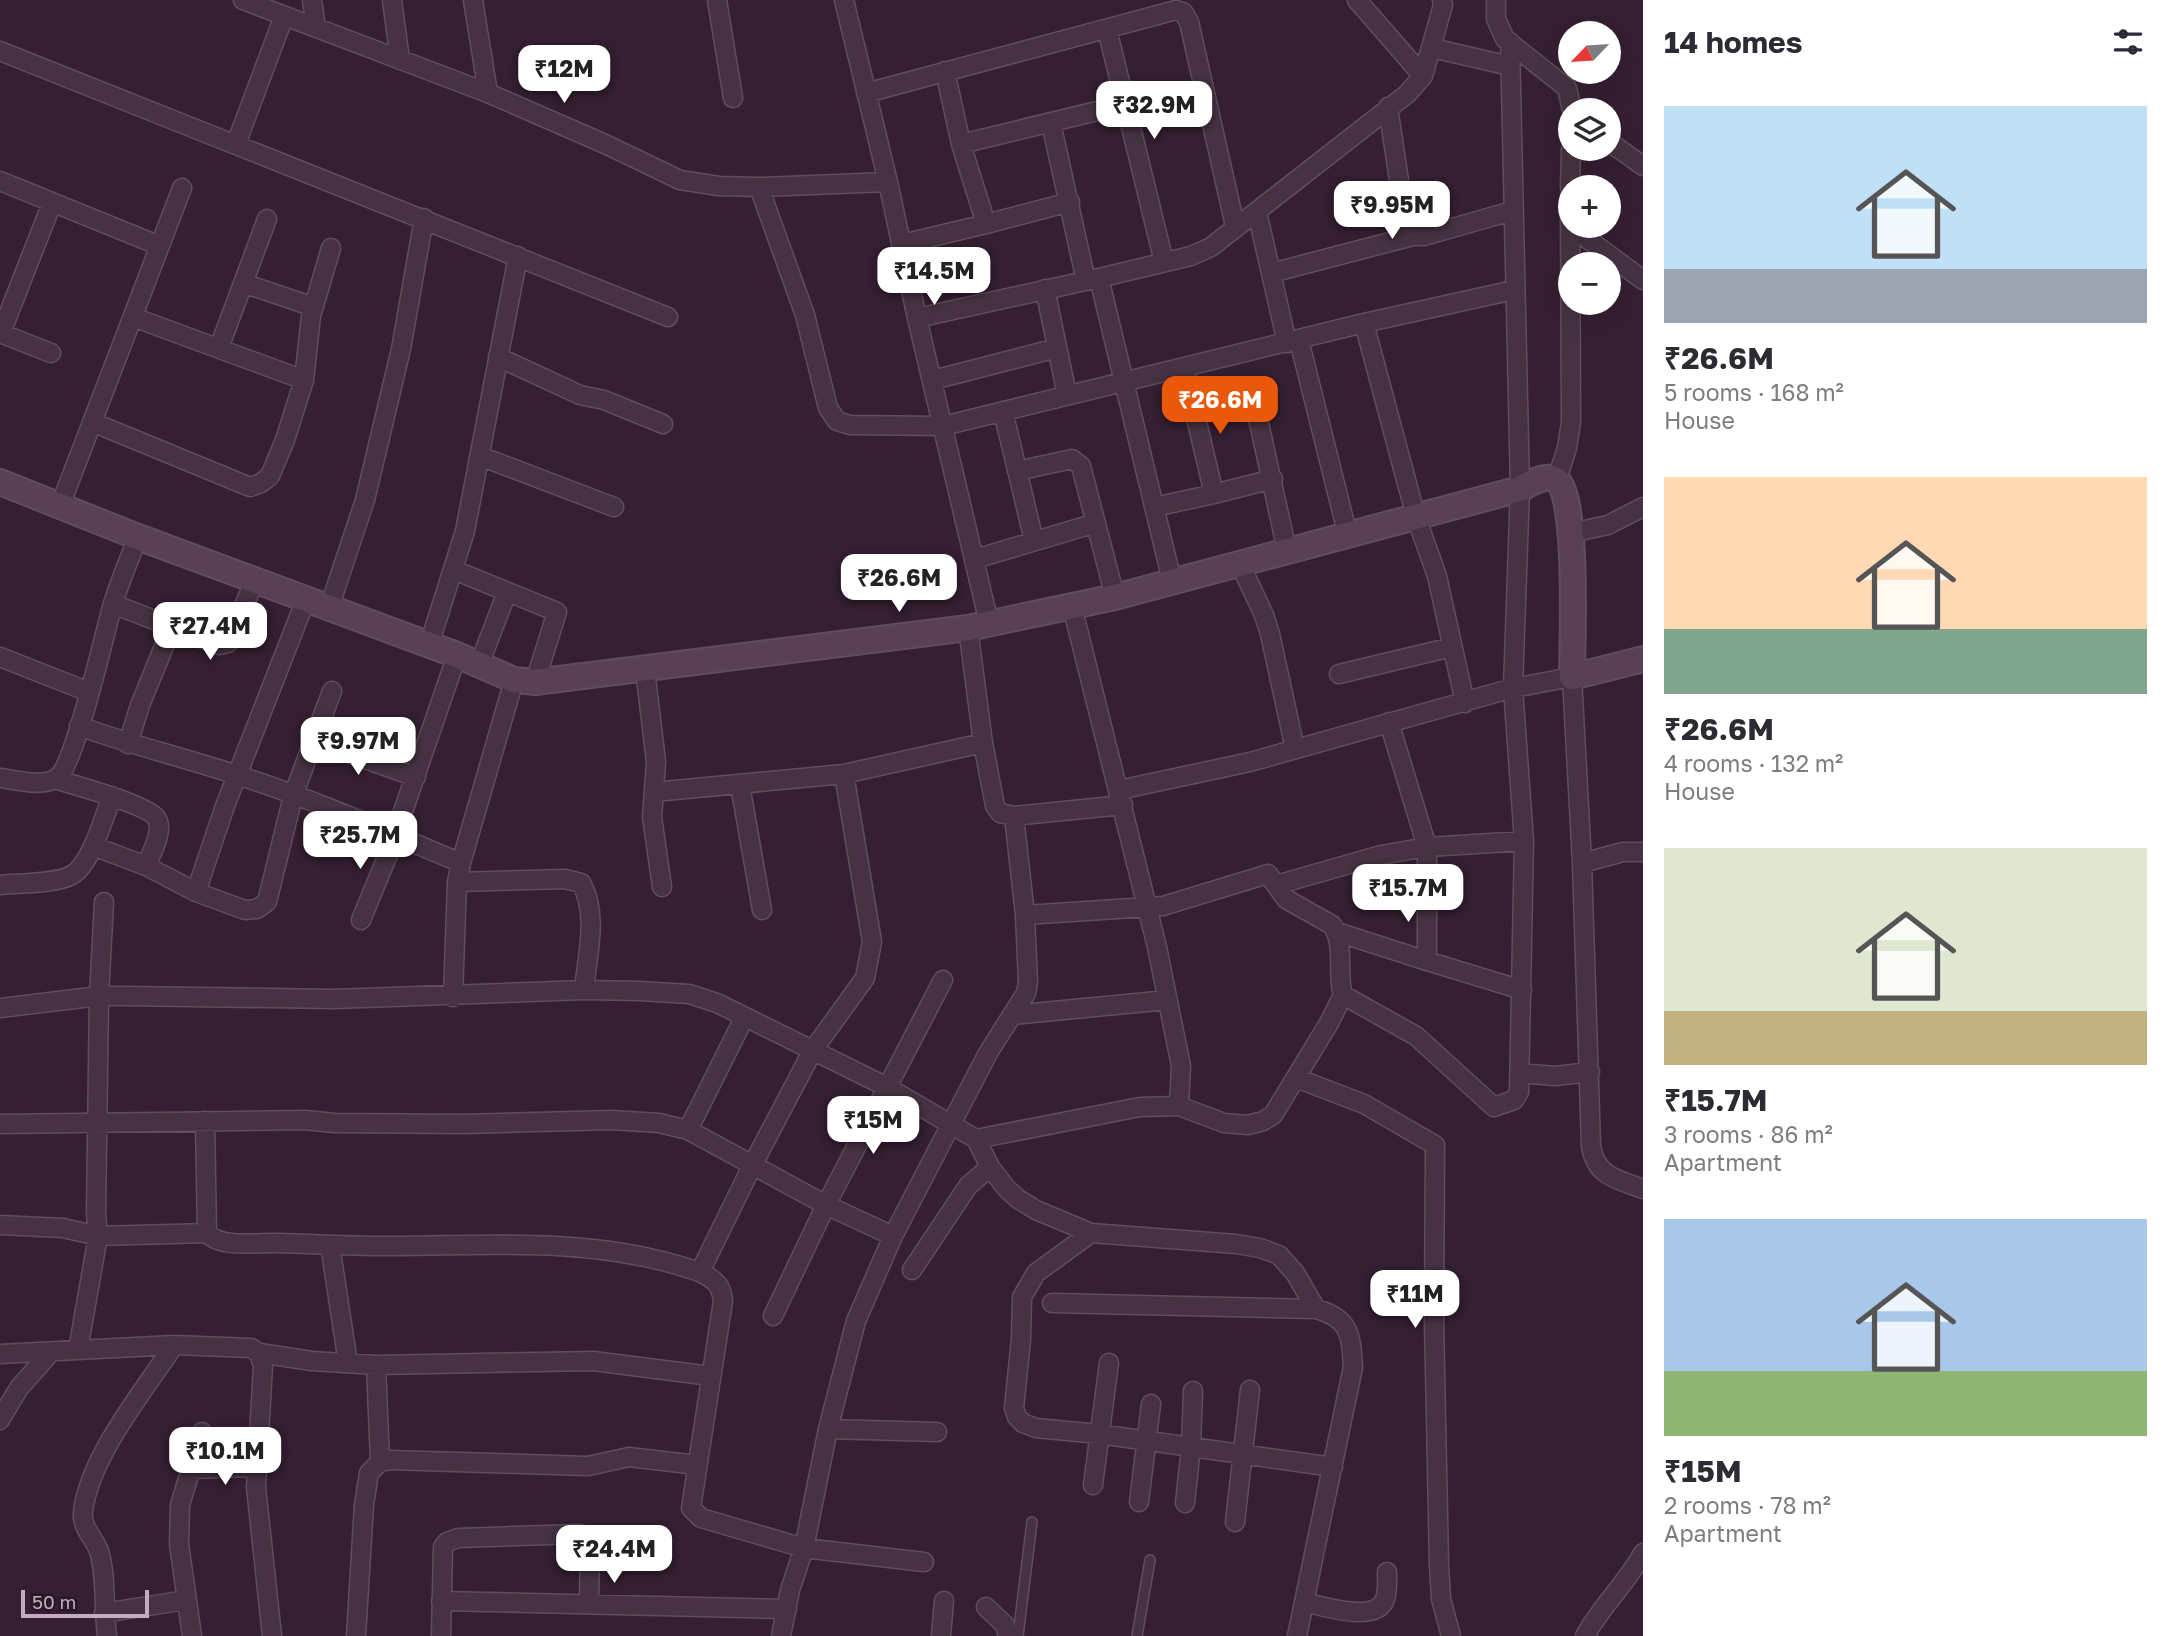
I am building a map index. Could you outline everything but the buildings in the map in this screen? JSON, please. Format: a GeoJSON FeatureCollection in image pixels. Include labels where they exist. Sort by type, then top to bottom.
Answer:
{"type":"FeatureCollection","features":[{"type":"Feature","properties":{"kind":"street"},"geometry":{"type":"LineString","coordinates":[[243,0],[488,93],[680,180],[719,186],[759,187],[888,182]]}},
{"type":"Feature","properties":{"kind":"street"},"geometry":{"type":"LineString","coordinates":[[312,0],[316,28]]}},
{"type":"Feature","properties":{"kind":"street"},"geometry":{"type":"LineString","coordinates":[[392,0],[400,60]]}},
{"type":"Feature","properties":{"kind":"street"},"geometry":{"type":"LineString","coordinates":[[473,0],[488,93]]}},
{"type":"Feature","properties":{"kind":"street"},"geometry":{"type":"LineString","coordinates":[[717,0],[733,98]]}},
{"type":"Feature","properties":{"kind":"street"},"geometry":{"type":"LineString","coordinates":[[844,0],[975,559],[983,743],[995,806],[1000,813],[1014,816],[1121,798],[1513,688],[1572,677],[1643,659]]}},
{"type":"Feature","properties":{"kind":"street"},"geometry":{"type":"LineString","coordinates":[[1357,0],[1423,76]]}},
{"type":"Feature","properties":{"kind":"street"},"geometry":{"type":"LineString","coordinates":[[917,318],[1191,256],[1211,247],[1407,94],[1423,76],[1443,5],[1442,0]]}},
{"type":"Feature","properties":{"kind":"street"},"geometry":{"type":"LineString","coordinates":[[1496,0],[1499,27],[1510,42],[1567,88],[1569,98]]}},
{"type":"Feature","properties":{"kind":"street"},"geometry":{"type":"LineString","coordinates":[[866,93],[1107,29],[1176,5],[1189,22],[1235,226]]}},
{"type":"Feature","properties":{"kind":"street"},"geometry":{"type":"LineString","coordinates":[[236,144],[284,16]]}},
{"type":"Feature","properties":{"kind":"street"},"geometry":{"type":"LineString","coordinates":[[1107,29],[1164,262]]}},
{"type":"Feature","properties":{"kind":"street"},"geometry":{"type":"LineString","coordinates":[[1343,995],[1416,1036],[1494,1107],[1514,1100],[1520,1092],[1524,841],[1513,688],[1520,489],[1510,42]]}},
{"type":"Feature","properties":{"kind":"street"},"geometry":{"type":"LineString","coordinates":[[1432,48],[1510,66]]}},
{"type":"Feature","properties":{"kind":"street"},"geometry":{"type":"LineString","coordinates":[[0,51],[668,317]]}},
{"type":"Feature","properties":{"kind":"street"},"geometry":{"type":"LineString","coordinates":[[945,71],[961,144],[986,224]]}},
{"type":"Feature","properties":{"kind":"street"},"geometry":{"type":"LineString","coordinates":[[961,144],[1126,104]]}},
{"type":"Feature","properties":{"kind":"street"},"geometry":{"type":"LineString","coordinates":[[1388,107],[1406,227],[1413,236]]}},
{"type":"Feature","properties":{"kind":"street"},"geometry":{"type":"LineString","coordinates":[[1051,123],[1070,202],[1123,381],[1172,581]]}},
{"type":"Feature","properties":{"kind":"street"},"geometry":{"type":"LineString","coordinates":[[1621,150],[1643,166]]}},
{"type":"Feature","properties":{"kind":"street"},"geometry":{"type":"LineString","coordinates":[[0,181],[160,246]]}},
{"type":"Feature","properties":{"kind":"street"},"geometry":{"type":"LineString","coordinates":[[759,187],[805,315],[828,408],[837,421],[850,425],[943,426],[1364,323],[1514,290]]}},
{"type":"Feature","properties":{"kind":"street"},"geometry":{"type":"LineString","coordinates":[[60,506],[182,188]]}},
{"type":"Feature","properties":{"kind":"street"},"geometry":{"type":"LineString","coordinates":[[51,353],[1,333],[52,202]]}},
{"type":"Feature","properties":{"kind":"street"},"geometry":{"type":"LineString","coordinates":[[902,244],[1070,202]]}},
{"type":"Feature","properties":{"kind":"street"},"geometry":{"type":"LineString","coordinates":[[1271,273],[1413,236],[1424,236],[1512,211]]}},
{"type":"Feature","properties":{"kind":"street"},"geometry":{"type":"LineString","coordinates":[[1257,212],[1271,273],[1348,536]]}},
{"type":"Feature","properties":{"kind":"street"},"geometry":{"type":"LineString","coordinates":[[329,608],[365,500],[401,349],[424,218]]}},
{"type":"Feature","properties":{"kind":"street"},"geometry":{"type":"LineString","coordinates":[[219,348],[267,219]]}},
{"type":"Feature","properties":{"kind":"street"},"geometry":{"type":"LineString","coordinates":[[1557,479],[1567,448],[1570,422],[1570,238]]}},
{"type":"Feature","properties":{"kind":"street"},"geometry":{"type":"LineString","coordinates":[[1587,238],[1643,280]]}},
{"type":"Feature","properties":{"kind":"street"},"geometry":{"type":"LineString","coordinates":[[92,422],[250,487],[261,484],[270,476],[285,440],[304,380],[314,307],[331,248]]}},
{"type":"Feature","properties":{"kind":"street"},"geometry":{"type":"LineString","coordinates":[[429,645],[466,531],[518,256]]}},
{"type":"Feature","properties":{"kind":"street"},"geometry":{"type":"LineString","coordinates":[[243,283],[314,307]]}},
{"type":"Feature","properties":{"kind":"street"},"geometry":{"type":"LineString","coordinates":[[1045,289],[1067,395]]}},
{"type":"Feature","properties":{"kind":"street"},"geometry":{"type":"LineString","coordinates":[[133,317],[304,380]]}},
{"type":"Feature","properties":{"kind":"street"},"geometry":{"type":"LineString","coordinates":[[1364,323],[1416,517],[1437,576],[1465,703]]}},
{"type":"Feature","properties":{"kind":"street"},"geometry":{"type":"LineString","coordinates":[[933,380],[1057,348]]}},
{"type":"Feature","properties":{"kind":"street"},"geometry":{"type":"LineString","coordinates":[[498,357],[580,396],[604,400],[663,425]]}},
{"type":"Feature","properties":{"kind":"street"},"geometry":{"type":"LineString","coordinates":[[1184,367],[1214,494]]}},
{"type":"Feature","properties":{"kind":"street"},"geometry":{"type":"LineString","coordinates":[[1252,391],[1287,551]]}},
{"type":"Feature","properties":{"kind":"street"},"geometry":{"type":"LineString","coordinates":[[1003,411],[1034,541]]}},
{"type":"Feature","properties":{"kind":"street"},"geometry":{"type":"LineString","coordinates":[[480,456],[614,507]]}},
{"type":"Feature","properties":{"kind":"street"},"geometry":{"type":"LineString","coordinates":[[1017,471],[1072,459],[1081,466],[1115,597]]}},
{"type":"Feature","properties":{"kind":"street"},"geometry":{"type":"LineString","coordinates":[[0,482],[138,537],[524,681],[645,669],[979,625],[1115,597],[1520,489],[1545,478],[1557,479],[1564,487],[1569,504],[1572,533],[1572,677],[1582,863],[1591,1146],[1596,1164],[1607,1176],[1643,1189]]}},
{"type":"Feature","properties":{"kind":"street"},"geometry":{"type":"LineString","coordinates":[[1154,507],[1273,479]]}},
{"type":"Feature","properties":{"kind":"street"},"geometry":{"type":"LineString","coordinates":[[1572,533],[1608,525],[1643,507]]}},
{"type":"Feature","properties":{"kind":"street"},"geometry":{"type":"LineString","coordinates":[[975,559],[1096,523]]}},
{"type":"Feature","properties":{"kind":"street"},"geometry":{"type":"LineString","coordinates":[[0,778],[44,782],[55,779],[62,773],[79,726],[113,604],[138,537]]}},
{"type":"Feature","properties":{"kind":"street"},"geometry":{"type":"LineString","coordinates":[[1240,564],[1270,634],[1295,749]]}},
{"type":"Feature","properties":{"kind":"street"},"geometry":{"type":"LineString","coordinates":[[453,996],[457,882],[461,863],[524,681],[557,612],[454,570]]}},
{"type":"Feature","properties":{"kind":"street"},"geometry":{"type":"LineString","coordinates":[[113,604],[219,645],[229,643],[255,580]]}},
{"type":"Feature","properties":{"kind":"street"},"geometry":{"type":"LineString","coordinates":[[479,665],[507,592]]}},
{"type":"Feature","properties":{"kind":"street"},"geometry":{"type":"LineString","coordinates":[[196,892],[237,775],[306,599]]}},
{"type":"Feature","properties":{"kind":"street"},"geometry":{"type":"LineString","coordinates":[[1072,606],[1148,907],[1168,1000],[1181,1066],[1179,1106]]}},
{"type":"Feature","properties":{"kind":"street"},"geometry":{"type":"LineString","coordinates":[[128,744],[172,627]]}},
{"type":"Feature","properties":{"kind":"street"},"geometry":{"type":"LineString","coordinates":[[1339,674],[1452,647]]}},
{"type":"Feature","properties":{"kind":"street"},"geometry":{"type":"LineString","coordinates":[[361,920],[395,835],[457,655]]}},
{"type":"Feature","properties":{"kind":"street"},"geometry":{"type":"LineString","coordinates":[[0,657],[89,692]]}},
{"type":"Feature","properties":{"kind":"street"},"geometry":{"type":"LineString","coordinates":[[645,669],[656,762],[652,817],[662,887]]}},
{"type":"Feature","properties":{"kind":"street"},"geometry":{"type":"LineString","coordinates":[[93,846],[146,866],[196,892],[245,910],[257,909],[267,902],[293,796],[332,691]]}},
{"type":"Feature","properties":{"kind":"street"},"geometry":{"type":"LineString","coordinates":[[1389,722],[1427,846],[1427,961]]}},
{"type":"Feature","properties":{"kind":"street"},"geometry":{"type":"LineString","coordinates":[[79,726],[128,744],[237,775],[461,863]]}},
{"type":"Feature","properties":{"kind":"street"},"geometry":{"type":"LineString","coordinates":[[314,741],[416,777]]}},
{"type":"Feature","properties":{"kind":"street"},"geometry":{"type":"LineString","coordinates":[[654,792],[844,774],[983,743]]}},
{"type":"Feature","properties":{"kind":"street"},"geometry":{"type":"LineString","coordinates":[[700,1272],[813,1050],[864,978],[872,942],[844,774]]}},
{"type":"Feature","properties":{"kind":"street"},"geometry":{"type":"LineString","coordinates":[[55,779],[111,796],[151,812],[158,820],[159,828],[146,866]]}},
{"type":"Feature","properties":{"kind":"street"},"geometry":{"type":"LineString","coordinates":[[740,785],[762,910]]}},
{"type":"Feature","properties":{"kind":"street"},"geometry":{"type":"LineString","coordinates":[[0,885],[62,879],[73,875],[80,869],[93,846],[111,796]]}},
{"type":"Feature","properties":{"kind":"street"},"geometry":{"type":"LineString","coordinates":[[781,1636],[804,1548],[828,1429],[856,1321],[893,1236],[988,1052],[1026,993],[1028,982],[1025,915],[1014,816]]}},
{"type":"Feature","properties":{"kind":"street"},"geometry":{"type":"LineString","coordinates":[[1276,885],[1381,855],[1427,846],[1524,841]]}},
{"type":"Feature","properties":{"kind":"street"},"geometry":{"type":"LineString","coordinates":[[1582,863],[1623,852],[1643,852]]}},
{"type":"Feature","properties":{"kind":"street"},"geometry":{"type":"LineString","coordinates":[[976,1139],[1140,1107],[1179,1106],[1224,1123],[1248,1125],[1263,1121],[1273,1115],[1343,995],[1337,932],[1332,925],[1286,899],[1268,874],[1163,906],[1025,915]]}},
{"type":"Feature","properties":{"kind":"street"},"geometry":{"type":"LineString","coordinates":[[457,882],[565,879],[581,883],[587,893],[591,913],[584,990]]}},
{"type":"Feature","properties":{"kind":"street"},"geometry":{"type":"LineString","coordinates":[[78,1350],[98,1236],[99,996],[104,902]]}},
{"type":"Feature","properties":{"kind":"street"},"geometry":{"type":"LineString","coordinates":[[1337,932],[1522,990]]}},
{"type":"Feature","properties":{"kind":"street"},"geometry":{"type":"LineString","coordinates":[[773,1317],[827,1205],[943,980]]}},
{"type":"Feature","properties":{"kind":"street"},"geometry":{"type":"LineString","coordinates":[[0,1008],[99,996],[291,999],[584,990],[689,994],[718,1003],[887,1087],[952,1124],[976,1139],[990,1167],[1018,1199],[1036,1210],[1091,1233],[1260,1248],[1279,1255],[1295,1273],[1316,1309]]}},
{"type":"Feature","properties":{"kind":"street"},"geometry":{"type":"LineString","coordinates":[[1012,1015],[1168,1000]]}},
{"type":"Feature","properties":{"kind":"street"},"geometry":{"type":"LineString","coordinates":[[688,1130],[744,1018]]}},
{"type":"Feature","properties":{"kind":"street"},"geometry":{"type":"LineString","coordinates":[[1520,1073],[1555,1076],[1590,1072]]}},
{"type":"Feature","properties":{"kind":"street"},"geometry":{"type":"LineString","coordinates":[[1296,1078],[1364,1104],[1435,1145],[1434,1320],[1438,1565],[1441,1599],[1451,1636]]}},
{"type":"Feature","properties":{"kind":"street"},"geometry":{"type":"LineString","coordinates":[[0,1124],[304,1120],[464,1125],[611,1120],[659,1123],[688,1130],[827,1205],[893,1236]]}},
{"type":"Feature","properties":{"kind":"street"},"geometry":{"type":"LineString","coordinates":[[205,1121],[207,1233]]}},
{"type":"Feature","properties":{"kind":"street"},"geometry":{"type":"LineString","coordinates":[[912,1270],[968,1186],[990,1167]]}},
{"type":"Feature","properties":{"kind":"street"},"geometry":{"type":"LineString","coordinates":[[0,1226],[63,1228],[98,1236],[207,1233],[215,1239],[245,1244],[555,1244],[639,1254],[700,1272],[716,1282],[723,1301],[691,1508],[695,1514],[804,1548],[924,1562]]}},
{"type":"Feature","properties":{"kind":"street"},"geometry":{"type":"LineString","coordinates":[[1091,1233],[1035,1273],[1021,1297],[1021,1339],[1014,1408],[1023,1423],[1036,1428],[1099,1434],[1333,1467]]}},
{"type":"Feature","properties":{"kind":"street"},"geometry":{"type":"LineString","coordinates":[[330,1245],[348,1363]]}},
{"type":"Feature","properties":{"kind":"street"},"geometry":{"type":"LineString","coordinates":[[1052,1303],[1316,1309],[1333,1313],[1345,1325],[1352,1343],[1353,1367],[1297,1636]]}},
{"type":"Feature","properties":{"kind":"street"},"geometry":{"type":"LineString","coordinates":[[0,1354],[174,1345],[251,1348],[259,1353],[312,1361],[376,1365],[593,1360],[711,1376]]}},
{"type":"Feature","properties":{"kind":"street"},"geometry":{"type":"LineString","coordinates":[[107,1636],[103,1569],[99,1551],[86,1527],[83,1513],[102,1454],[174,1345]]}},
{"type":"Feature","properties":{"kind":"street"},"geometry":{"type":"LineString","coordinates":[[0,1420],[19,1388],[51,1352]]}},
{"type":"Feature","properties":{"kind":"street"},"geometry":{"type":"LineString","coordinates":[[259,1353],[263,1366],[256,1488],[272,1636]]}},
{"type":"Feature","properties":{"kind":"street"},"geometry":{"type":"LineString","coordinates":[[1093,1485],[1109,1363]]}},
{"type":"Feature","properties":{"kind":"street"},"geometry":{"type":"LineString","coordinates":[[376,1365],[380,1462]]}},
{"type":"Feature","properties":{"kind":"street"},"geometry":{"type":"LineString","coordinates":[[1185,1503],[1193,1391]]}},
{"type":"Feature","properties":{"kind":"street"},"geometry":{"type":"LineString","coordinates":[[1234,1522],[1250,1391]]}},
{"type":"Feature","properties":{"kind":"street"},"geometry":{"type":"LineString","coordinates":[[1139,1502],[1151,1404]]}},
{"type":"Feature","properties":{"kind":"street"},"geometry":{"type":"LineString","coordinates":[[828,1429],[937,1432]]}},
{"type":"Feature","properties":{"kind":"street"},"geometry":{"type":"LineString","coordinates":[[192,1636],[179,1544],[180,1505],[202,1432]]}},
{"type":"Feature","properties":{"kind":"street"},"geometry":{"type":"LineString","coordinates":[[356,1636],[364,1505],[369,1473],[380,1462],[481,1461],[588,1466],[629,1457],[697,1465]]}},
{"type":"Feature","properties":{"kind":"street"},"geometry":{"type":"LineString","coordinates":[[192,1469],[257,1467]]}},
{"type":"Feature","properties":{"kind":"street"},"geometry":{"type":"LineString","coordinates":[[441,1636],[443,1547],[457,1538],[580,1534],[590,1544],[589,1604]]}},
{"type":"Feature","properties":{"kind":"street"},"geometry":{"type":"LineString","coordinates":[[1585,1636],[1615,1592],[1641,1562]]}},
{"type":"Feature","properties":{"kind":"street"},"geometry":{"type":"LineString","coordinates":[[1304,1602],[1361,1613],[1373,1612],[1381,1607],[1386,1598],[1387,1572]]}},
{"type":"Feature","properties":{"kind":"street"},"geometry":{"type":"LineString","coordinates":[[104,1613],[186,1600]]}},
{"type":"Feature","properties":{"kind":"street"},"geometry":{"type":"LineString","coordinates":[[441,1601],[787,1609]]}},
{"type":"Feature","properties":{"kind":"street"},"geometry":{"type":"LineString","coordinates":[[940,1636],[944,1601]]}},
{"type":"Feature","properties":{"kind":"street"},"geometry":{"type":"LineString","coordinates":[[986,1607],[1005,1625],[1008,1636]]}},
{"type":"Feature","properties":{"kind":"lane"},"geometry":{"type":"LineString","coordinates":[[1018,1636],[1032,1522]]}},
{"type":"Feature","properties":{"kind":"lane"},"geometry":{"type":"LineString","coordinates":[[1137,1636],[1150,1560]]}}]}
